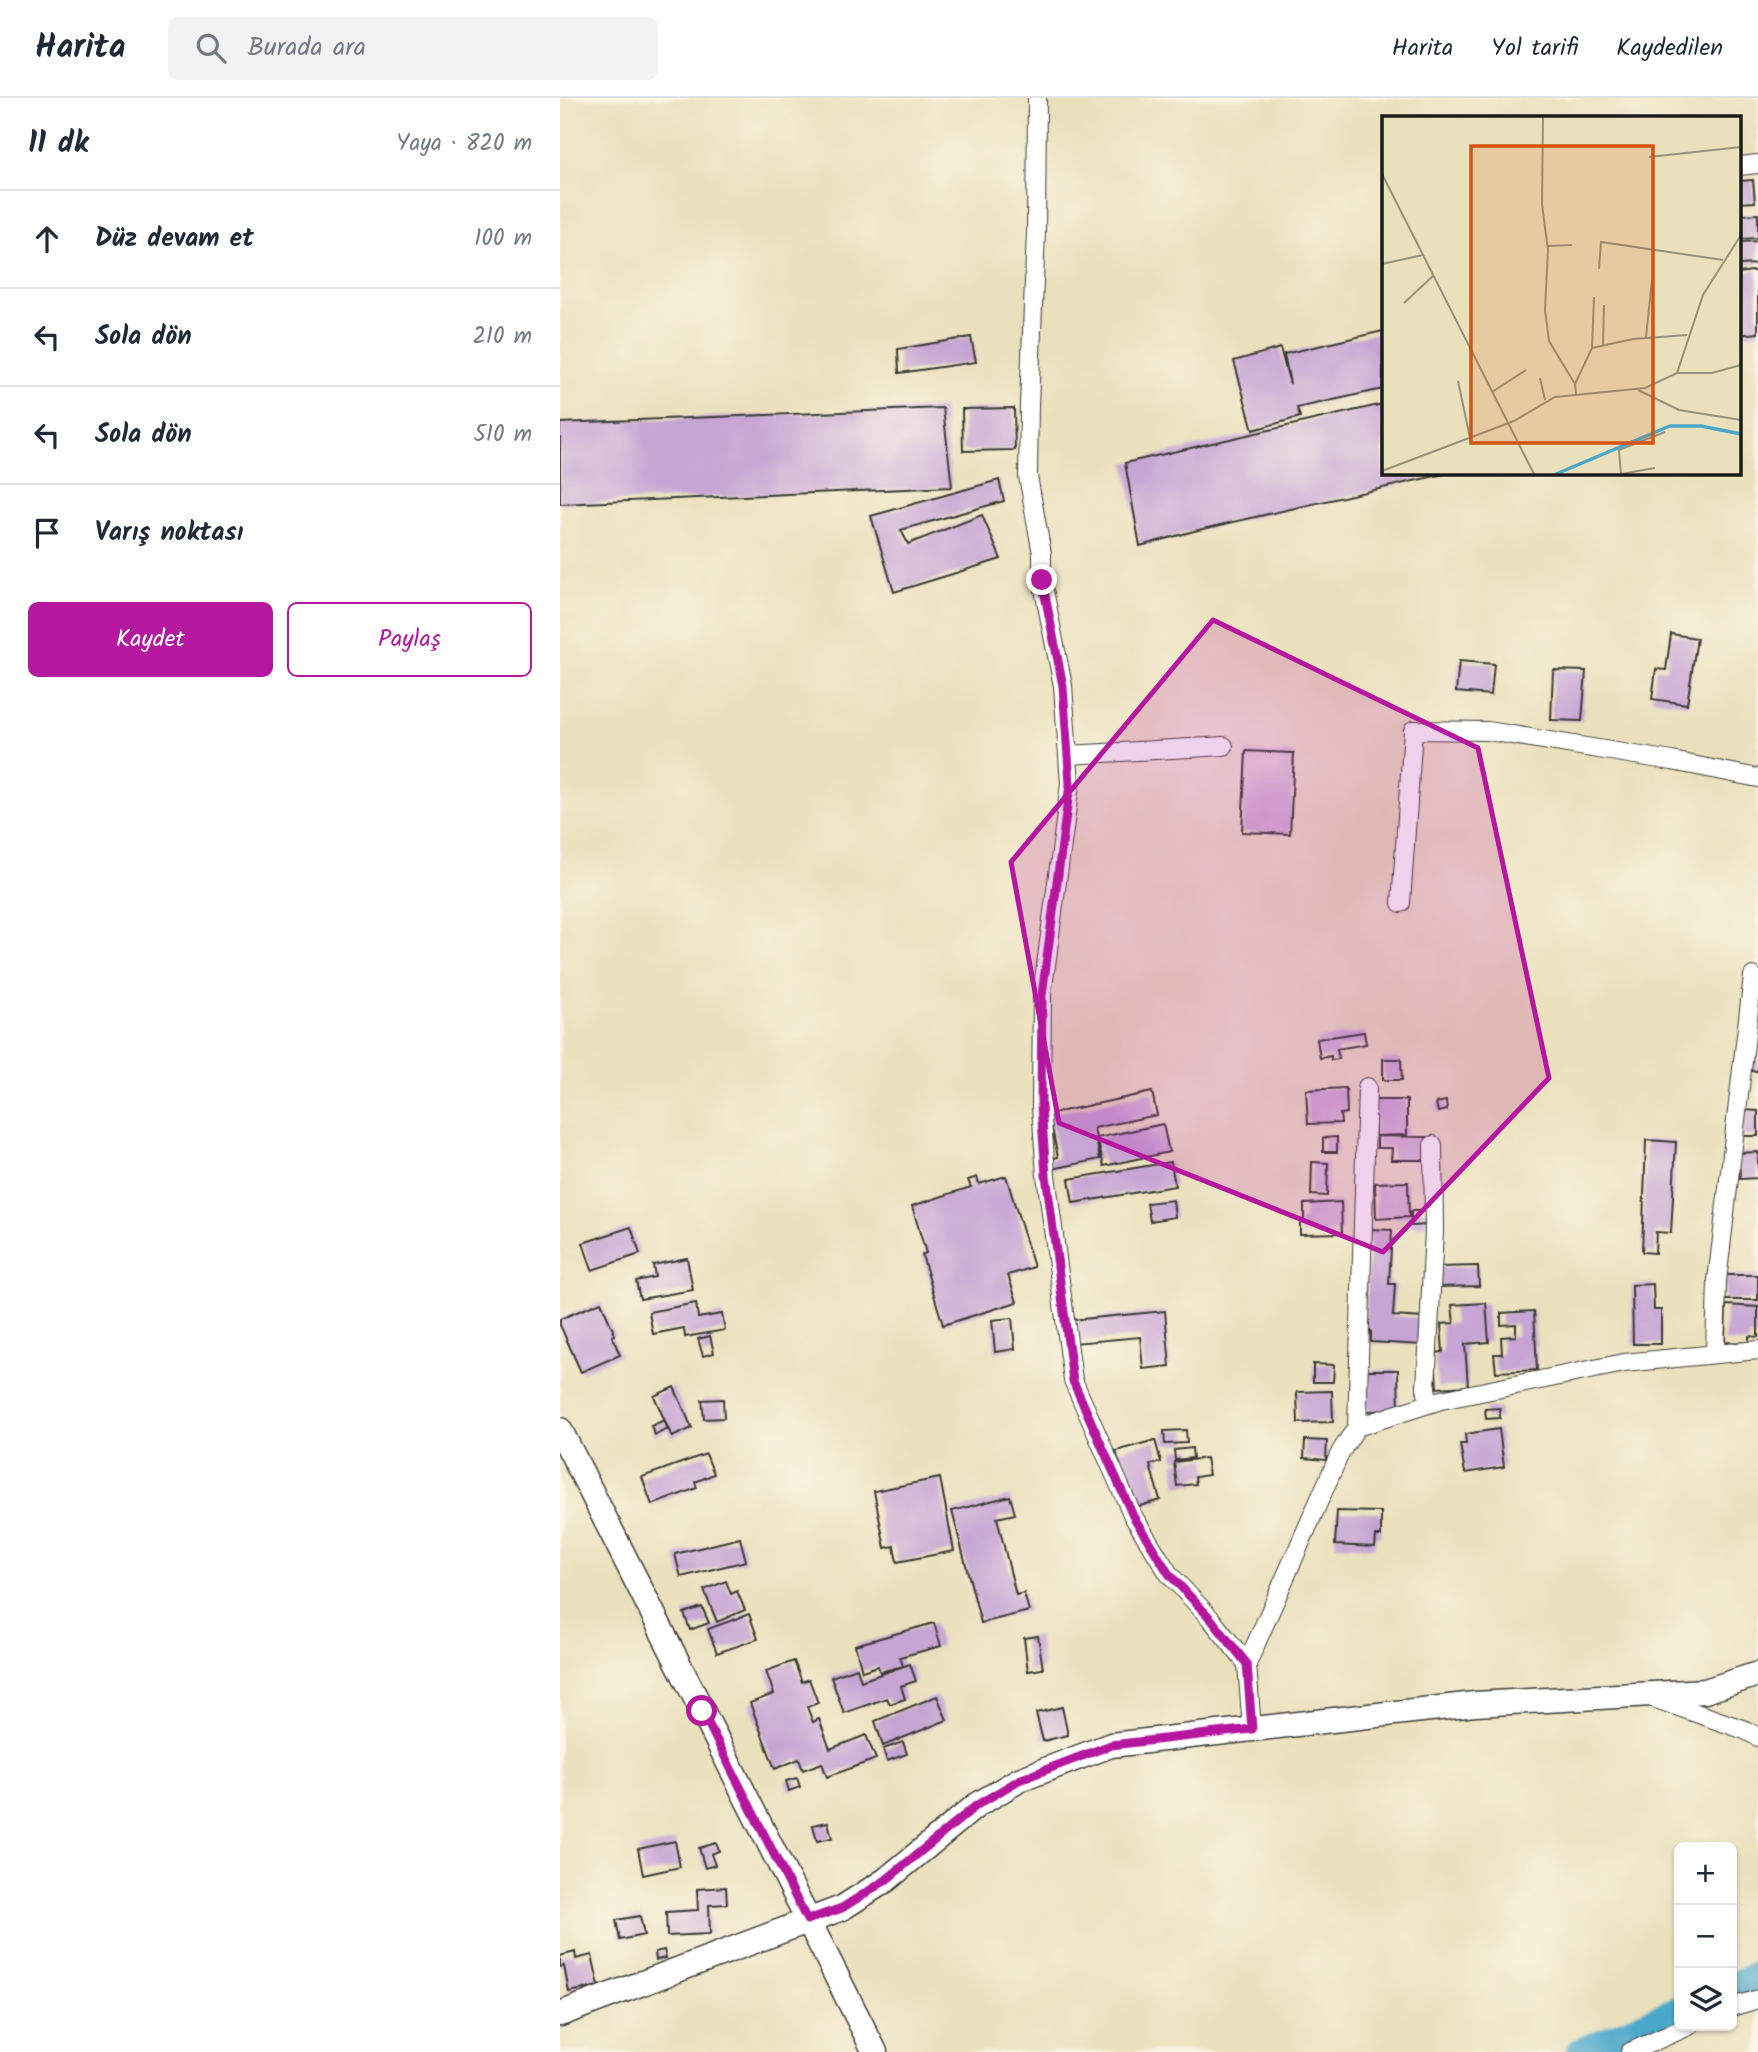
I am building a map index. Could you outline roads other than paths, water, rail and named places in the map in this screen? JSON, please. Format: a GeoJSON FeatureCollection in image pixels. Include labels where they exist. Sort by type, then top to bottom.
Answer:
{"type":"FeatureCollection","features":[{"type":"Feature","properties":{"kind":"street"},"geometry":{"type":"LineString","coordinates":[[1037,98],[1036,232],[1028,405],[1028,476],[1042,554],[1042,580],[1063,686],[1070,784],[1042,995],[1041,1106],[1046,1175],[1073,1381],[1133,1516],[1169,1574],[1211,1619],[1247,1664]]}},
{"type":"Feature","properties":{"kind":"street"},"geometry":{"type":"LineString","coordinates":[[1740,166],[1758,164]]}},
{"type":"Feature","properties":{"kind":"street"},"geometry":{"type":"LineString","coordinates":[[1401,903],[1413,730],[1488,731],[1758,778]]}},
{"type":"Feature","properties":{"kind":"street"},"geometry":{"type":"LineString","coordinates":[[1069,755],[1224,746]]}},
{"type":"Feature","properties":{"kind":"street"},"geometry":{"type":"LineString","coordinates":[[1715,1353],[1717,1281],[1753,976]]}},
{"type":"Feature","properties":{"kind":"street"},"geometry":{"type":"LineString","coordinates":[[1252,1729],[1247,1664],[1341,1451],[1357,1427],[1367,1087]]}},
{"type":"Feature","properties":{"kind":"street"},"geometry":{"type":"LineString","coordinates":[[1429,1404],[1426,1388],[1434,1231],[1433,1145]]}},
{"type":"Feature","properties":{"kind":"street"},"geometry":{"type":"LineString","coordinates":[[1357,1427],[1429,1404],[1624,1363],[1758,1350]]}},
{"type":"Feature","properties":{"kind":"street"},"geometry":{"type":"LineString","coordinates":[[560,1430],[875,2052]]}},
{"type":"Feature","properties":{"kind":"street"},"geometry":{"type":"LineString","coordinates":[[560,2014],[842,1908],[886,1880],[977,1805],[1019,1780],[1111,1745],[1475,1704],[1705,1691],[1758,1674]]}},
{"type":"Feature","properties":{"kind":"street"},"geometry":{"type":"LineString","coordinates":[[1642,1694],[1758,1737]]}},
{"type":"Feature","properties":{"kind":"street"},"geometry":{"type":"LineString","coordinates":[[1737,2005],[1758,1999]]}},
{"type":"Feature","properties":{"kind":"street"},"geometry":{"type":"LineString","coordinates":[[1630,2052],[1678,2031]]}},
{"type":"Feature","properties":{"kind":"waterway"},"geometry":{"type":"LineString","coordinates":[[1737,1984],[1758,1975]]}},
{"type":"Feature","properties":{"kind":"waterway"},"geometry":{"type":"LineString","coordinates":[[1580,2052],[1674,2011]]}}]}
